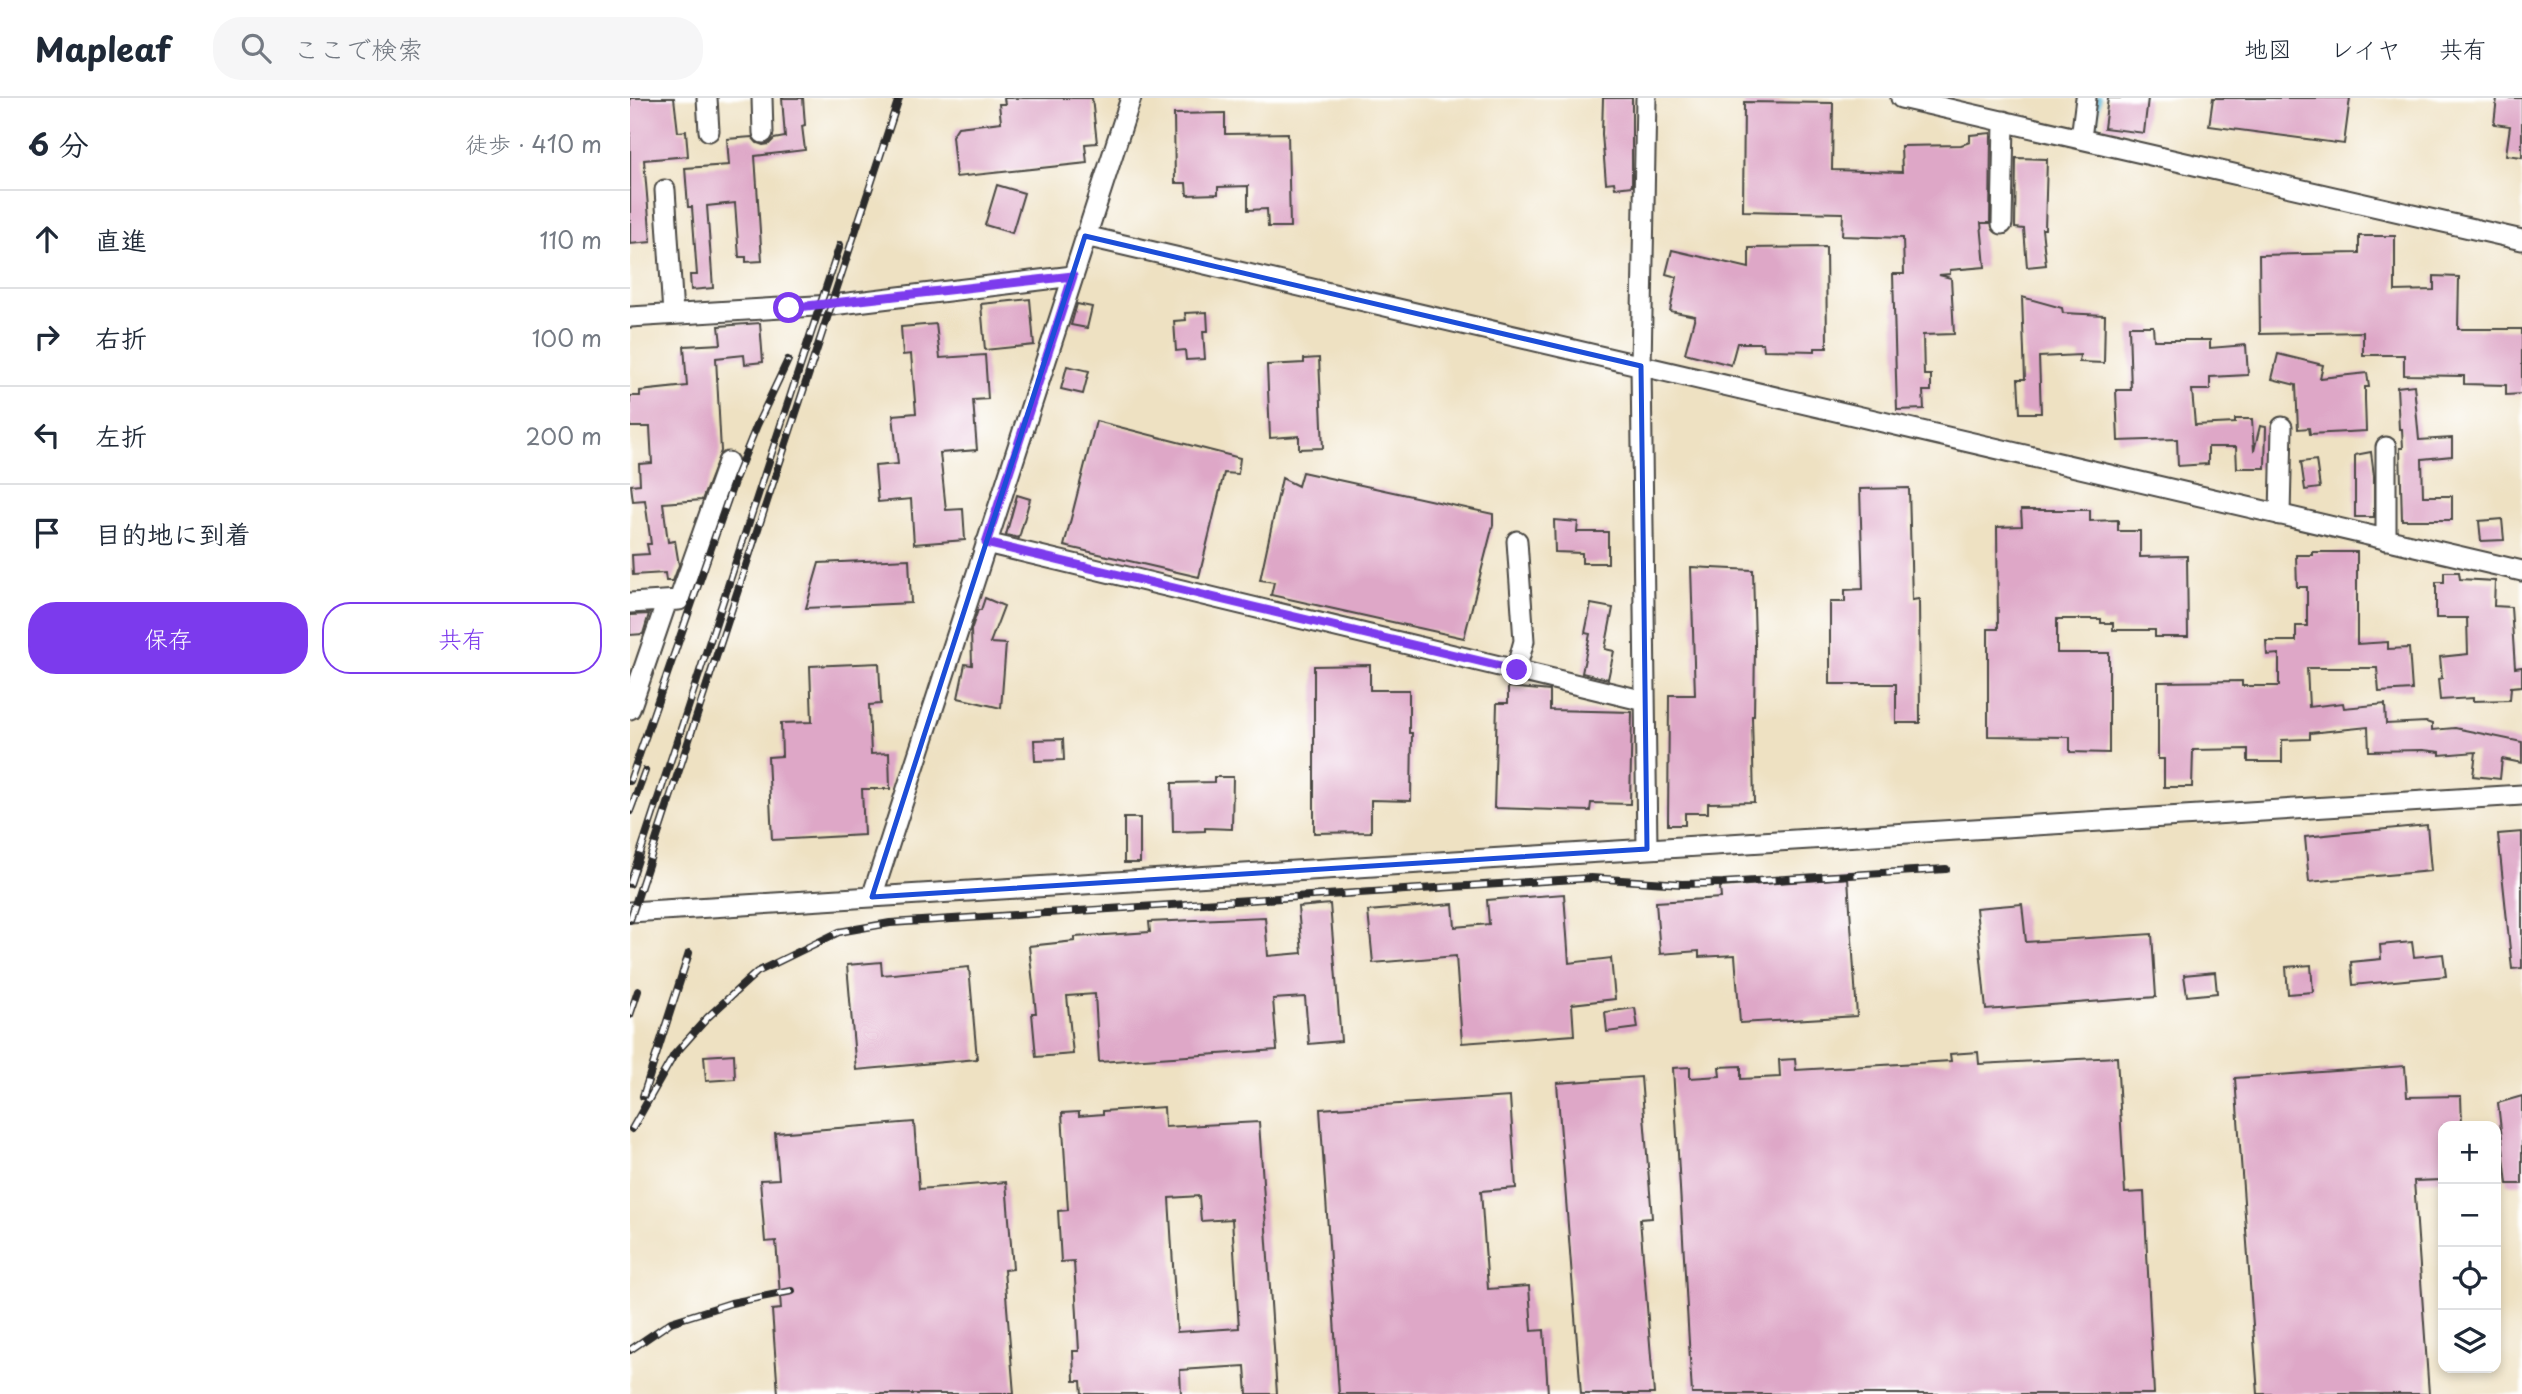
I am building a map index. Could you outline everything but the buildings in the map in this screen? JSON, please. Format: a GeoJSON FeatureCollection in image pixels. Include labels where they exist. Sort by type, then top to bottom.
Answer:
{"type":"FeatureCollection","features":[{"type":"Feature","properties":{"kind":"street"},"geometry":{"type":"LineString","coordinates":[[707,98],[709,131]]}},
{"type":"Feature","properties":{"kind":"street"},"geometry":{"type":"LineString","coordinates":[[762,98],[763,133]]}},
{"type":"Feature","properties":{"kind":"street"},"geometry":{"type":"LineString","coordinates":[[872,897],[1131,98]]}},
{"type":"Feature","properties":{"kind":"street"},"geometry":{"type":"LineString","coordinates":[[1646,98],[1641,366],[1647,849]]}},
{"type":"Feature","properties":{"kind":"street"},"geometry":{"type":"LineString","coordinates":[[1901,98],[2522,240]]}},
{"type":"Feature","properties":{"kind":"street"},"geometry":{"type":"LineString","coordinates":[[2081,138],[2086,98]]}},
{"type":"Feature","properties":{"kind":"street"},"geometry":{"type":"LineString","coordinates":[[2003,224],[2004,121]]}},
{"type":"Feature","properties":{"kind":"street"},"geometry":{"type":"LineString","coordinates":[[665,190],[673,314]]}},
{"type":"Feature","properties":{"kind":"street"},"geometry":{"type":"LineString","coordinates":[[1085,236],[2522,571]]}},
{"type":"Feature","properties":{"kind":"street"},"geometry":{"type":"LineString","coordinates":[[630,317],[832,305],[1073,276]]}},
{"type":"Feature","properties":{"kind":"street"},"geometry":{"type":"LineString","coordinates":[[2280,515],[2282,426]]}},
{"type":"Feature","properties":{"kind":"street"},"geometry":{"type":"LineString","coordinates":[[2386,447],[2386,540]]}},
{"type":"Feature","properties":{"kind":"street"},"geometry":{"type":"LineString","coordinates":[[630,603],[679,600],[728,462]]}},
{"type":"Feature","properties":{"kind":"street"},"geometry":{"type":"LineString","coordinates":[[1517,541],[1524,641],[1517,670]]}},
{"type":"Feature","properties":{"kind":"street"},"geometry":{"type":"LineString","coordinates":[[986,543],[1645,701]]}},
{"type":"Feature","properties":{"kind":"street"},"geometry":{"type":"LineString","coordinates":[[630,709],[667,601]]}},
{"type":"Feature","properties":{"kind":"street"},"geometry":{"type":"LineString","coordinates":[[630,912],[2522,795]]}},
{"type":"Feature","properties":{"kind":"highlighted area"},"geometry":{"type":"Polygon","coordinates":[[[1085,236],[1641,366],[1647,849],[872,897],[1085,236]]]}},
{"type":"Feature","properties":{"kind":"waterway"},"geometry":{"type":"LineString","coordinates":[[2094,136],[2099,98]]}},
{"type":"Feature","properties":{"kind":"railway"},"geometry":{"type":"LineString","coordinates":[[630,920],[899,98]]}},
{"type":"Feature","properties":{"kind":"railway"},"geometry":{"type":"LineString","coordinates":[[630,884],[840,245]]}},
{"type":"Feature","properties":{"kind":"railway"},"geometry":{"type":"LineString","coordinates":[[630,781],[735,479],[788,360]]}},
{"type":"Feature","properties":{"kind":"railway"},"geometry":{"type":"LineString","coordinates":[[630,811],[645,771]]}},
{"type":"Feature","properties":{"kind":"railway"},"geometry":{"type":"LineString","coordinates":[[632,1129],[674,1055],[708,1017],[757,972],[839,932],[890,923],[1591,878],[1682,884],[1723,883],[1946,869]]}},
{"type":"Feature","properties":{"kind":"railway"},"geometry":{"type":"LineString","coordinates":[[643,1096],[689,953]]}},
{"type":"Feature","properties":{"kind":"railway"},"geometry":{"type":"LineString","coordinates":[[630,1015],[638,991]]}},
{"type":"Feature","properties":{"kind":"railway"},"geometry":{"type":"LineString","coordinates":[[630,1350],[671,1322],[731,1303],[792,1291]]}},
{"type":"Feature","properties":{"kind":"route"},"geometry":{"type":"LineString","coordinates":[[789,308],[1073,276],[986,543],[1517,670]]}}]}
